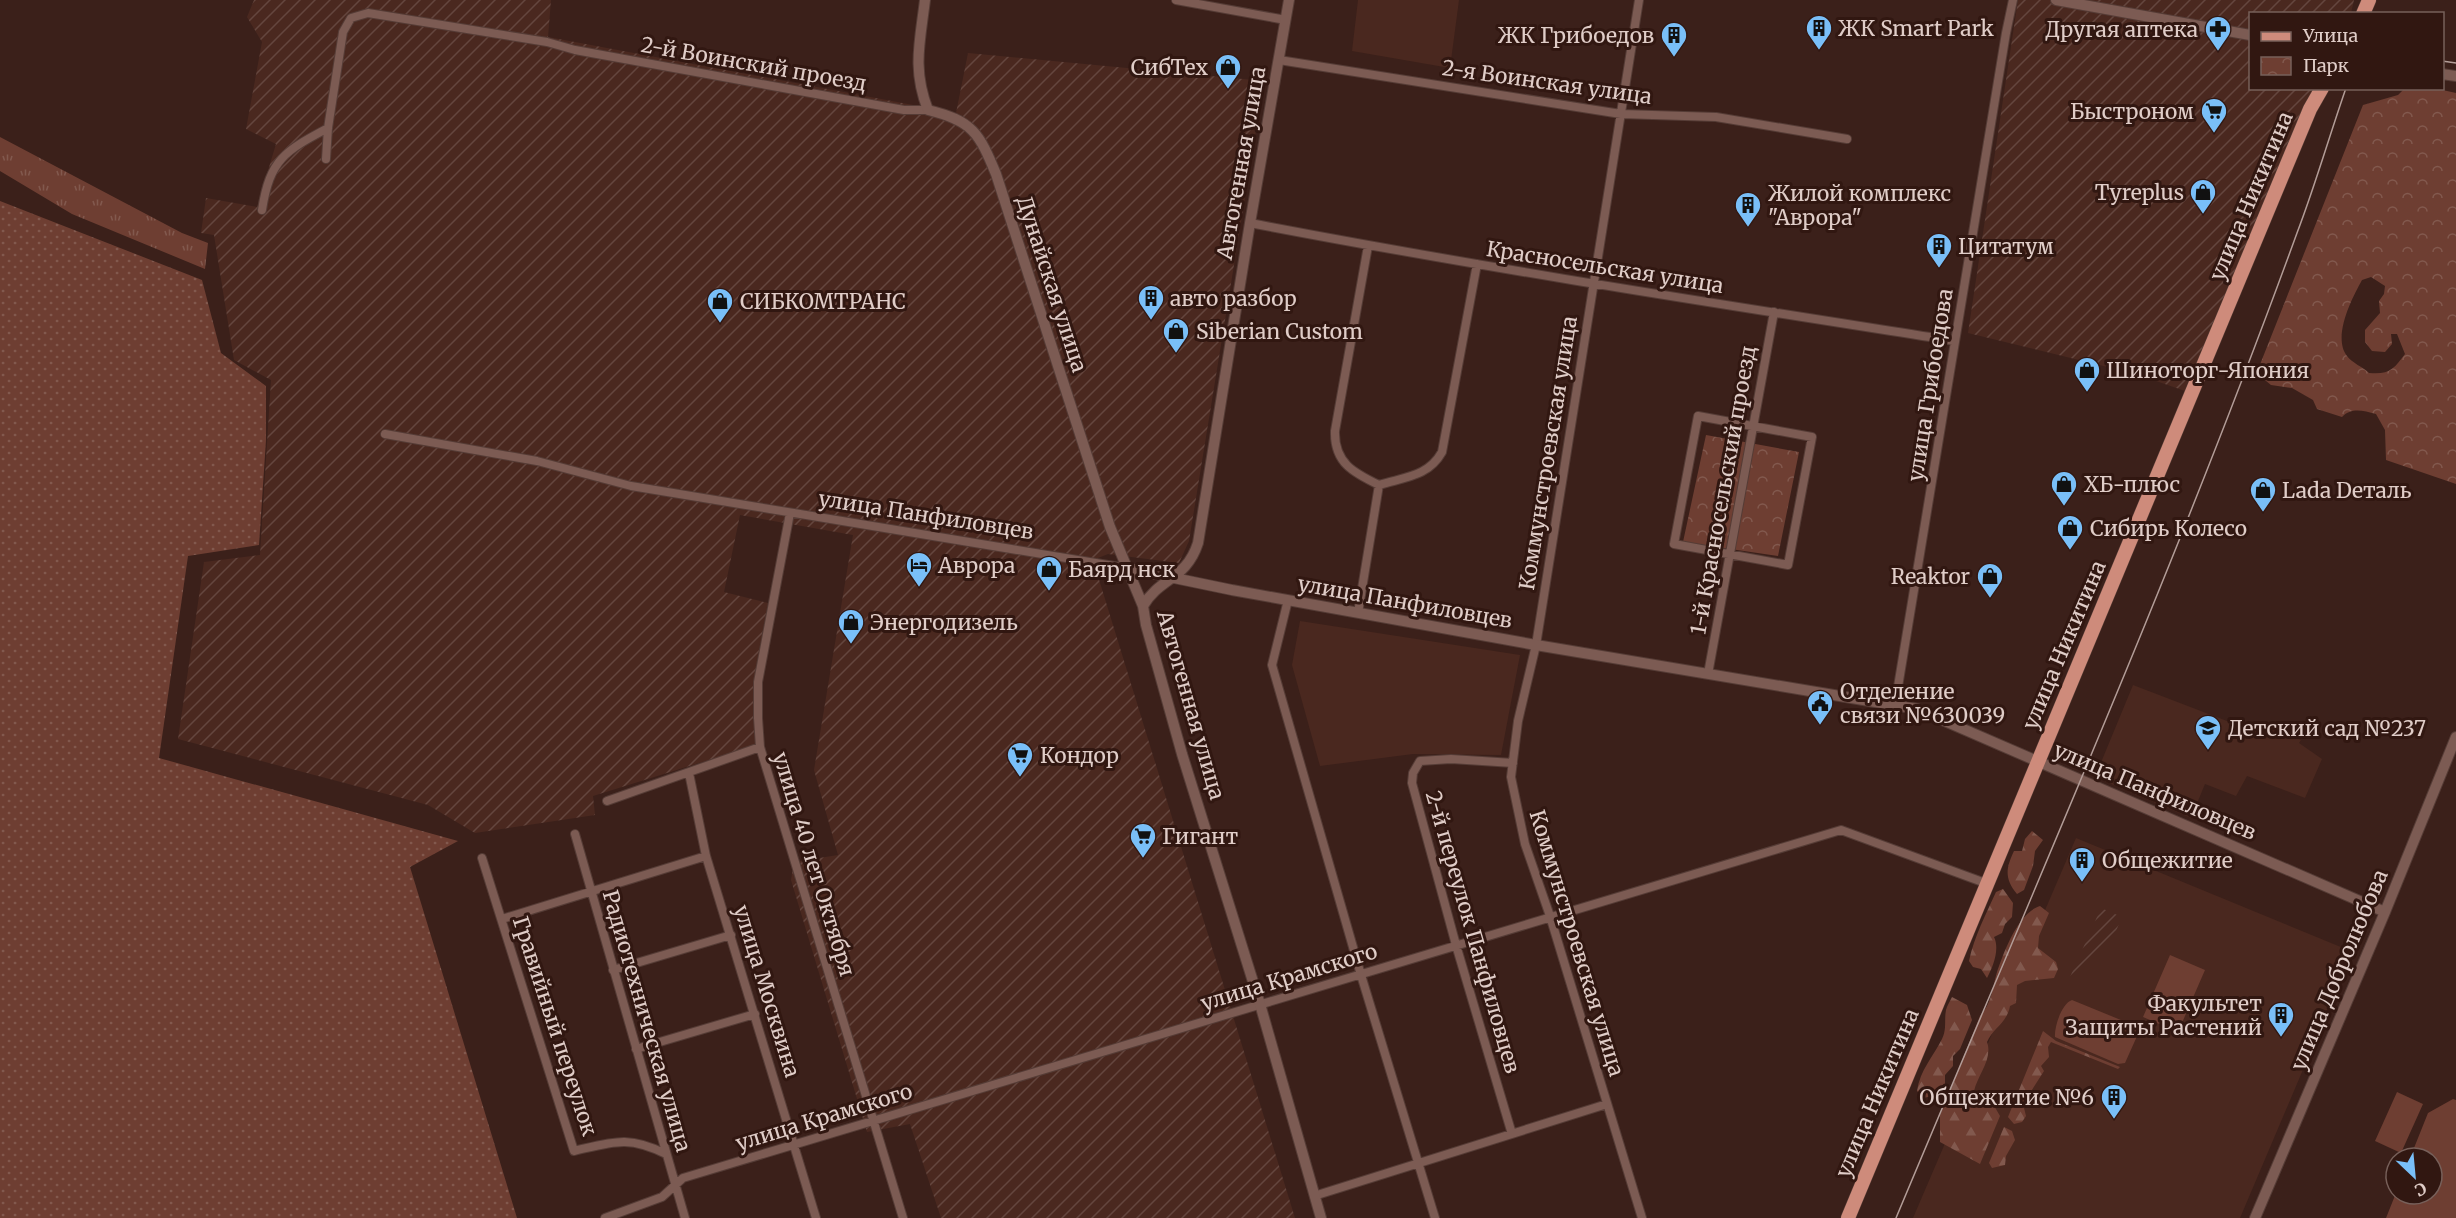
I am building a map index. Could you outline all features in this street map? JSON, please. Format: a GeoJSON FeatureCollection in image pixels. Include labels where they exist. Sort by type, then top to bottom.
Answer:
{"type":"FeatureCollection","features":[{"type":"Feature","properties":{"kind":"main road","name":"улица Никитина"},"geometry":{"type":"LineString","coordinates":[[1848,1218],[2310,108],[2321,90]]}},
{"type":"Feature","properties":{"kind":"street"},"geometry":{"type":"LineString","coordinates":[[925,0],[918,58],[919,88],[928,110]]}},
{"type":"Feature","properties":{"kind":"street"},"geometry":{"type":"LineString","coordinates":[[1176,0],[1286,20]]}},
{"type":"Feature","properties":{"kind":"street","name":"Автогенная улица"},"geometry":{"type":"LineString","coordinates":[[1289,0],[1198,543],[1186,568],[1156,589],[1143,606],[1146,625],[1182,754],[1260,1004],[1321,1218]]}},
{"type":"Feature","properties":{"kind":"street","name":"Коммунстроевская улица"},"geometry":{"type":"LineString","coordinates":[[1639,0],[1536,645],[1518,721],[1511,777],[1525,844],[1550,916],[1642,1218]]}},
{"type":"Feature","properties":{"kind":"street","name":"улица Грибоедова"},"geometry":{"type":"LineString","coordinates":[[1895,705],[2013,0]]}},
{"type":"Feature","properties":{"kind":"street"},"geometry":{"type":"LineString","coordinates":[[2056,0],[2249,35]]}},
{"type":"Feature","properties":{"kind":"street","name":"2-й Воинский проезд"},"geometry":{"type":"LineString","coordinates":[[328,128],[344,32],[351,18],[368,13],[547,42],[575,50],[904,110],[928,110]]}},
{"type":"Feature","properties":{"kind":"street","name":"2-я Воинская улица"},"geometry":{"type":"LineString","coordinates":[[1279,60],[1621,114],[1716,117],[1847,139]]}},
{"type":"Feature","properties":{"kind":"street","name":"Дунайская улица"},"geometry":{"type":"LineString","coordinates":[[928,110],[966,123],[985,148],[996,174],[1110,527],[1143,606]]}},
{"type":"Feature","properties":{"kind":"street"},"geometry":{"type":"LineString","coordinates":[[326,159],[328,128]]}},
{"type":"Feature","properties":{"kind":"street"},"geometry":{"type":"LineString","coordinates":[[262,210],[265,193],[279,160],[297,144],[328,128]]}},
{"type":"Feature","properties":{"kind":"street","name":"Красносельская улица"},"geometry":{"type":"LineString","coordinates":[[1250,223],[1368,246],[1594,284],[1955,341]]}},
{"type":"Feature","properties":{"kind":"street"},"geometry":{"type":"LineString","coordinates":[[1368,246],[1335,431],[1335,444],[1340,456],[1356,474],[1379,485],[1425,472],[1436,464],[1442,452],[1477,264]]}},
{"type":"Feature","properties":{"kind":"street","name":"1-й Красносельский проезд"},"geometry":{"type":"LineString","coordinates":[[1708,674],[1774,312]]}},
{"type":"Feature","properties":{"kind":"street"},"geometry":{"type":"LineString","coordinates":[[1698,416],[1812,437],[1788,565],[1730,554],[1674,544],[1698,416]]}},
{"type":"Feature","properties":{"kind":"street","name":"улица Панфиловцев"},"geometry":{"type":"LineString","coordinates":[[385,434],[537,461],[631,486],[1126,568],[1536,645],[1917,709],[2385,912]]}},
{"type":"Feature","properties":{"kind":"street"},"geometry":{"type":"LineString","coordinates":[[1358,613],[1379,485]]}},
{"type":"Feature","properties":{"kind":"street","name":"улица 40 лет Октября"},"geometry":{"type":"LineString","coordinates":[[790,513],[758,682],[760,747],[903,1218]]}},
{"type":"Feature","properties":{"kind":"street"},"geometry":{"type":"LineString","coordinates":[[1288,600],[1272,665],[1361,975],[1435,1218]]}},
{"type":"Feature","properties":{"kind":"street","name":"улица Добролюбова"},"geometry":{"type":"LineString","coordinates":[[2255,1218],[2385,912],[2456,737]]}},
{"type":"Feature","properties":{"kind":"street"},"geometry":{"type":"LineString","coordinates":[[607,801],[760,747]]}},
{"type":"Feature","properties":{"kind":"street","name":"2-й переулок Панфиловцев"},"geometry":{"type":"LineString","coordinates":[[1512,1134],[1456,945],[1412,783],[1413,773],[1420,761],[1452,759],[1513,763]]}},
{"type":"Feature","properties":{"kind":"street","name":"улица Москвина"},"geometry":{"type":"LineString","coordinates":[[689,773],[706,856],[816,1218]]}},
{"type":"Feature","properties":{"kind":"street","name":"улица Крамского"},"geometry":{"type":"LineString","coordinates":[[605,1218],[662,1197],[683,1178],[1841,830],[1988,884]]}},
{"type":"Feature","properties":{"kind":"street","name":"Радиотехническая улица"},"geometry":{"type":"LineString","coordinates":[[575,834],[685,1218]]}},
{"type":"Feature","properties":{"kind":"street"},"geometry":{"type":"LineString","coordinates":[[502,920],[706,856]]}},
{"type":"Feature","properties":{"kind":"street","name":"Гравийный переулок"},"geometry":{"type":"LineString","coordinates":[[482,858],[574,1150],[623,1140],[646,1144],[666,1154]]}},
{"type":"Feature","properties":{"kind":"street"},"geometry":{"type":"LineString","coordinates":[[613,970],[730,934]]}},
{"type":"Feature","properties":{"kind":"street"},"geometry":{"type":"LineString","coordinates":[[636,1050],[755,1014]]}},
{"type":"Feature","properties":{"kind":"street"},"geometry":{"type":"LineString","coordinates":[[1314,1196],[1607,1104]]}},
{"type":"Feature","properties":{"kind":"shaded area"},"geometry":{"type":"Polygon","coordinates":[[[254,0],[551,0],[548,37],[956,113],[968,53],[1264,81],[1189,541],[1179,563],[1108,554],[1098,558],[1097,573],[1295,1218],[941,1218],[910,1124],[867,1132],[791,880],[794,862],[838,855],[814,770],[853,535],[740,515],[724,592],[768,603],[756,667],[754,717],[757,745],[593,796],[595,815],[475,833],[428,805],[178,739],[204,562],[260,555],[271,380],[234,360],[214,235],[201,233],[206,198],[257,207],[276,144],[246,129],[262,42],[247,17],[254,0]]]}},
{"type":"Feature","properties":{"kind":"shaded area"},"geometry":{"type":"Polygon","coordinates":[[[1358,0],[1459,0],[1450,68],[1352,51],[1358,0]]]}},
{"type":"Feature","properties":{"kind":"shaded area"},"geometry":{"type":"Polygon","coordinates":[[[2018,0],[2354,0],[2351,12],[2249,12],[2249,90],[2317,90],[2185,391],[2136,374],[1968,333],[2018,0]]]}},
{"type":"Feature","properties":{"kind":"shaded area"},"geometry":{"type":"Polygon","coordinates":[[[1300,621],[1520,655],[1501,755],[1413,754],[1320,766],[1292,665],[1300,621]]]}},
{"type":"Feature","properties":{"kind":"shaded area","name":"Детский сад №237"},"geometry":{"type":"Polygon","coordinates":[[[2133,685],[2253,731],[2260,723],[2301,740],[2299,743],[2322,759],[2305,798],[2247,776],[2236,796],[2205,784],[2191,818],[2095,777],[2133,685]]]}},
{"type":"Feature","properties":{"kind":"shaded area"},"geometry":{"type":"Polygon","coordinates":[[[2076,838],[2353,952],[2240,1218],[1913,1218],[2076,838]]]}},
{"type":"Feature","properties":{"kind":"shaded area"},"geometry":{"type":"Polygon","coordinates":[[[2101,908],[2122,917],[2113,938],[2077,979],[2070,977],[2101,908]]]}},
{"type":"Feature","properties":{"kind":"green space"},"geometry":{"type":"Polygon","coordinates":[[[2403,90],[2442,90],[2456,93],[2456,484],[2386,460],[2385,430],[2376,414],[2354,411],[2342,417],[2317,409],[2313,400],[2292,388],[2271,385],[2260,376],[2259,367],[2363,105],[2398,95],[2403,90]],[[2371,277],[2362,280],[2349,307],[2343,328],[2343,348],[2347,356],[2369,373],[2382,373],[2390,370],[2405,354],[2397,334],[2391,334],[2392,344],[2385,352],[2372,351],[2365,342],[2365,330],[2380,313],[2379,301],[2384,294],[2385,286],[2371,277]]]}},
{"type":"Feature","properties":{"kind":"green space"},"geometry":{"type":"Polygon","coordinates":[[[0,137],[182,233],[208,243],[205,269],[72,214],[0,171],[0,137]]]}},
{"type":"Feature","properties":{"kind":"green space"},"geometry":{"type":"Polygon","coordinates":[[[0,201],[202,280],[221,353],[266,386],[266,440],[259,545],[188,556],[159,758],[458,841],[410,867],[517,1218],[0,1218],[0,201]]]}},
{"type":"Feature","properties":{"kind":"green space"},"geometry":{"type":"Polygon","coordinates":[[[1706,435],[1799,452],[1778,556],[1683,542],[1706,435]]]}},
{"type":"Feature","properties":{"kind":"green space"},"geometry":{"type":"Polygon","coordinates":[[[2032,831],[2043,840],[2035,851],[2033,866],[2024,890],[2017,894],[2008,878],[2009,863],[2014,851],[2022,851],[2025,839],[2032,831]]]}},
{"type":"Feature","properties":{"kind":"green space"},"geometry":{"type":"Polygon","coordinates":[[[2003,889],[2013,903],[2012,917],[2005,924],[2002,933],[1994,937],[1996,952],[1987,978],[1981,969],[1973,967],[1969,961],[1977,934],[1996,892],[2003,889]]]}},
{"type":"Feature","properties":{"kind":"green space"},"geometry":{"type":"Polygon","coordinates":[[[2040,906],[2049,913],[2039,936],[2038,948],[2056,962],[2058,969],[2054,978],[2025,981],[2017,985],[2016,1003],[2010,1006],[2006,1017],[1987,1042],[1987,1060],[1974,1091],[1993,1104],[2000,1116],[1980,1164],[1940,1142],[1940,1115],[1980,1016],[1989,1001],[2008,944],[2025,916],[2040,906]]]}},
{"type":"Feature","properties":{"kind":"green space"},"geometry":{"type":"Polygon","coordinates":[[[2170,955],[2205,970],[2178,1032],[2143,1017],[2170,955]]]}},
{"type":"Feature","properties":{"kind":"green space"},"geometry":{"type":"Polygon","coordinates":[[[1952,997],[1967,1005],[1972,1020],[1960,1049],[1953,1056],[1953,1066],[1945,1075],[1945,1085],[1939,1094],[1924,1098],[1917,1091],[1919,1083],[1944,1035],[1946,1010],[1952,997]]]}},
{"type":"Feature","properties":{"kind":"green space"},"geometry":{"type":"Polygon","coordinates":[[[2072,1000],[2138,1027],[2138,1034],[2125,1063],[2118,1064],[2055,1037],[2059,1016],[2068,1002],[2072,1000]]]}},
{"type":"Feature","properties":{"kind":"green space"},"geometry":{"type":"Polygon","coordinates":[[[2043,1031],[2056,1041],[2120,1067],[2118,1069],[2051,1042],[2048,1047],[2049,1057],[2041,1066],[2044,1071],[2030,1093],[2031,1101],[2024,1108],[2026,1116],[2022,1122],[2014,1124],[2008,1117],[2043,1031]]]}},
{"type":"Feature","properties":{"kind":"green space"},"geometry":{"type":"Polygon","coordinates":[[[2397,1092],[2423,1104],[2404,1146],[2386,1146],[2375,1141],[2397,1092]]]}},
{"type":"Feature","properties":{"kind":"green space"},"geometry":{"type":"Polygon","coordinates":[[[2453,1099],[2456,1100],[2456,1218],[2386,1218],[2391,1206],[2444,1206],[2444,1146],[2415,1146],[2428,1113],[2453,1099]]]}},
{"type":"Feature","properties":{"kind":"green space"},"geometry":{"type":"Polygon","coordinates":[[[2004,1127],[2012,1131],[2015,1140],[2006,1156],[2005,1165],[1992,1168],[1989,1163],[2004,1127]]]}},
{"type":"Feature","properties":{"kind":"tram line"},"geometry":{"type":"LineString","coordinates":[[2444,61],[2456,63]]}},
{"type":"Feature","properties":{"kind":"tram line"},"geometry":{"type":"LineString","coordinates":[[1896,1218],[2203,481],[2304,215],[2345,90]]}},
{"type":"Feature","properties":{"kind":"place","name":"ЖК Smart Park"},"geometry":{"type":"Point","coordinates":[1819,51]}},
{"type":"Feature","properties":{"kind":"place","name":"Другая аптека"},"geometry":{"type":"Point","coordinates":[2218,52]}},
{"type":"Feature","properties":{"kind":"place","name":"ЖК Грибоедов"},"geometry":{"type":"Point","coordinates":[1674,58]}},
{"type":"Feature","properties":{"kind":"place","name":"СибТех"},"geometry":{"type":"Point","coordinates":[1228,90]}},
{"type":"Feature","properties":{"kind":"place","name":"Быстроном"},"geometry":{"type":"Point","coordinates":[2214,134]}},
{"type":"Feature","properties":{"kind":"place","name":"Tyreplus"},"geometry":{"type":"Point","coordinates":[2203,215]}},
{"type":"Feature","properties":{"kind":"place","name":"Жилой комплекс \"Аврора\""},"geometry":{"type":"Point","coordinates":[1748,228]}},
{"type":"Feature","properties":{"kind":"place","name":"Цитатум"},"geometry":{"type":"Point","coordinates":[1939,269]}},
{"type":"Feature","properties":{"kind":"place","name":"авто разбор"},"geometry":{"type":"Point","coordinates":[1151,321]}},
{"type":"Feature","properties":{"kind":"place","name":"СИБКОМТРАНС"},"geometry":{"type":"Point","coordinates":[720,324]}},
{"type":"Feature","properties":{"kind":"place","name":"Siberian Custom"},"geometry":{"type":"Point","coordinates":[1176,354]}},
{"type":"Feature","properties":{"kind":"place","name":"Шиноторг-Япония"},"geometry":{"type":"Point","coordinates":[2087,393]}},
{"type":"Feature","properties":{"kind":"place","name":"ХБ-плюс"},"geometry":{"type":"Point","coordinates":[2064,507]}},
{"type":"Feature","properties":{"kind":"place","name":"Lada Dеталь"},"geometry":{"type":"Point","coordinates":[2263,513]}},
{"type":"Feature","properties":{"kind":"place","name":"Сибирь Колесо"},"geometry":{"type":"Point","coordinates":[2070,551]}},
{"type":"Feature","properties":{"kind":"place","name":"Аврора"},"geometry":{"type":"Point","coordinates":[919,588]}},
{"type":"Feature","properties":{"kind":"place","name":"Баярд нск"},"geometry":{"type":"Point","coordinates":[1049,592]}},
{"type":"Feature","properties":{"kind":"place","name":"Reaktor"},"geometry":{"type":"Point","coordinates":[1990,599]}},
{"type":"Feature","properties":{"kind":"place","name":"Энергодизель"},"geometry":{"type":"Point","coordinates":[851,645]}},
{"type":"Feature","properties":{"kind":"place","name":"Отделение связи №630039"},"geometry":{"type":"Point","coordinates":[1820,726]}},
{"type":"Feature","properties":{"kind":"place","name":"Детский сад №237"},"geometry":{"type":"Point","coordinates":[2208,751]}},
{"type":"Feature","properties":{"kind":"place","name":"Кондор"},"geometry":{"type":"Point","coordinates":[1020,778]}},
{"type":"Feature","properties":{"kind":"place","name":"Гигант"},"geometry":{"type":"Point","coordinates":[1143,859]}},
{"type":"Feature","properties":{"kind":"place","name":"Общежитие"},"geometry":{"type":"Point","coordinates":[2082,883]}},
{"type":"Feature","properties":{"kind":"place","name":"Факультет Защиты Растений"},"geometry":{"type":"Point","coordinates":[2281,1038]}},
{"type":"Feature","properties":{"kind":"place","name":"Общежитие №6"},"geometry":{"type":"Point","coordinates":[2114,1120]}}]}
